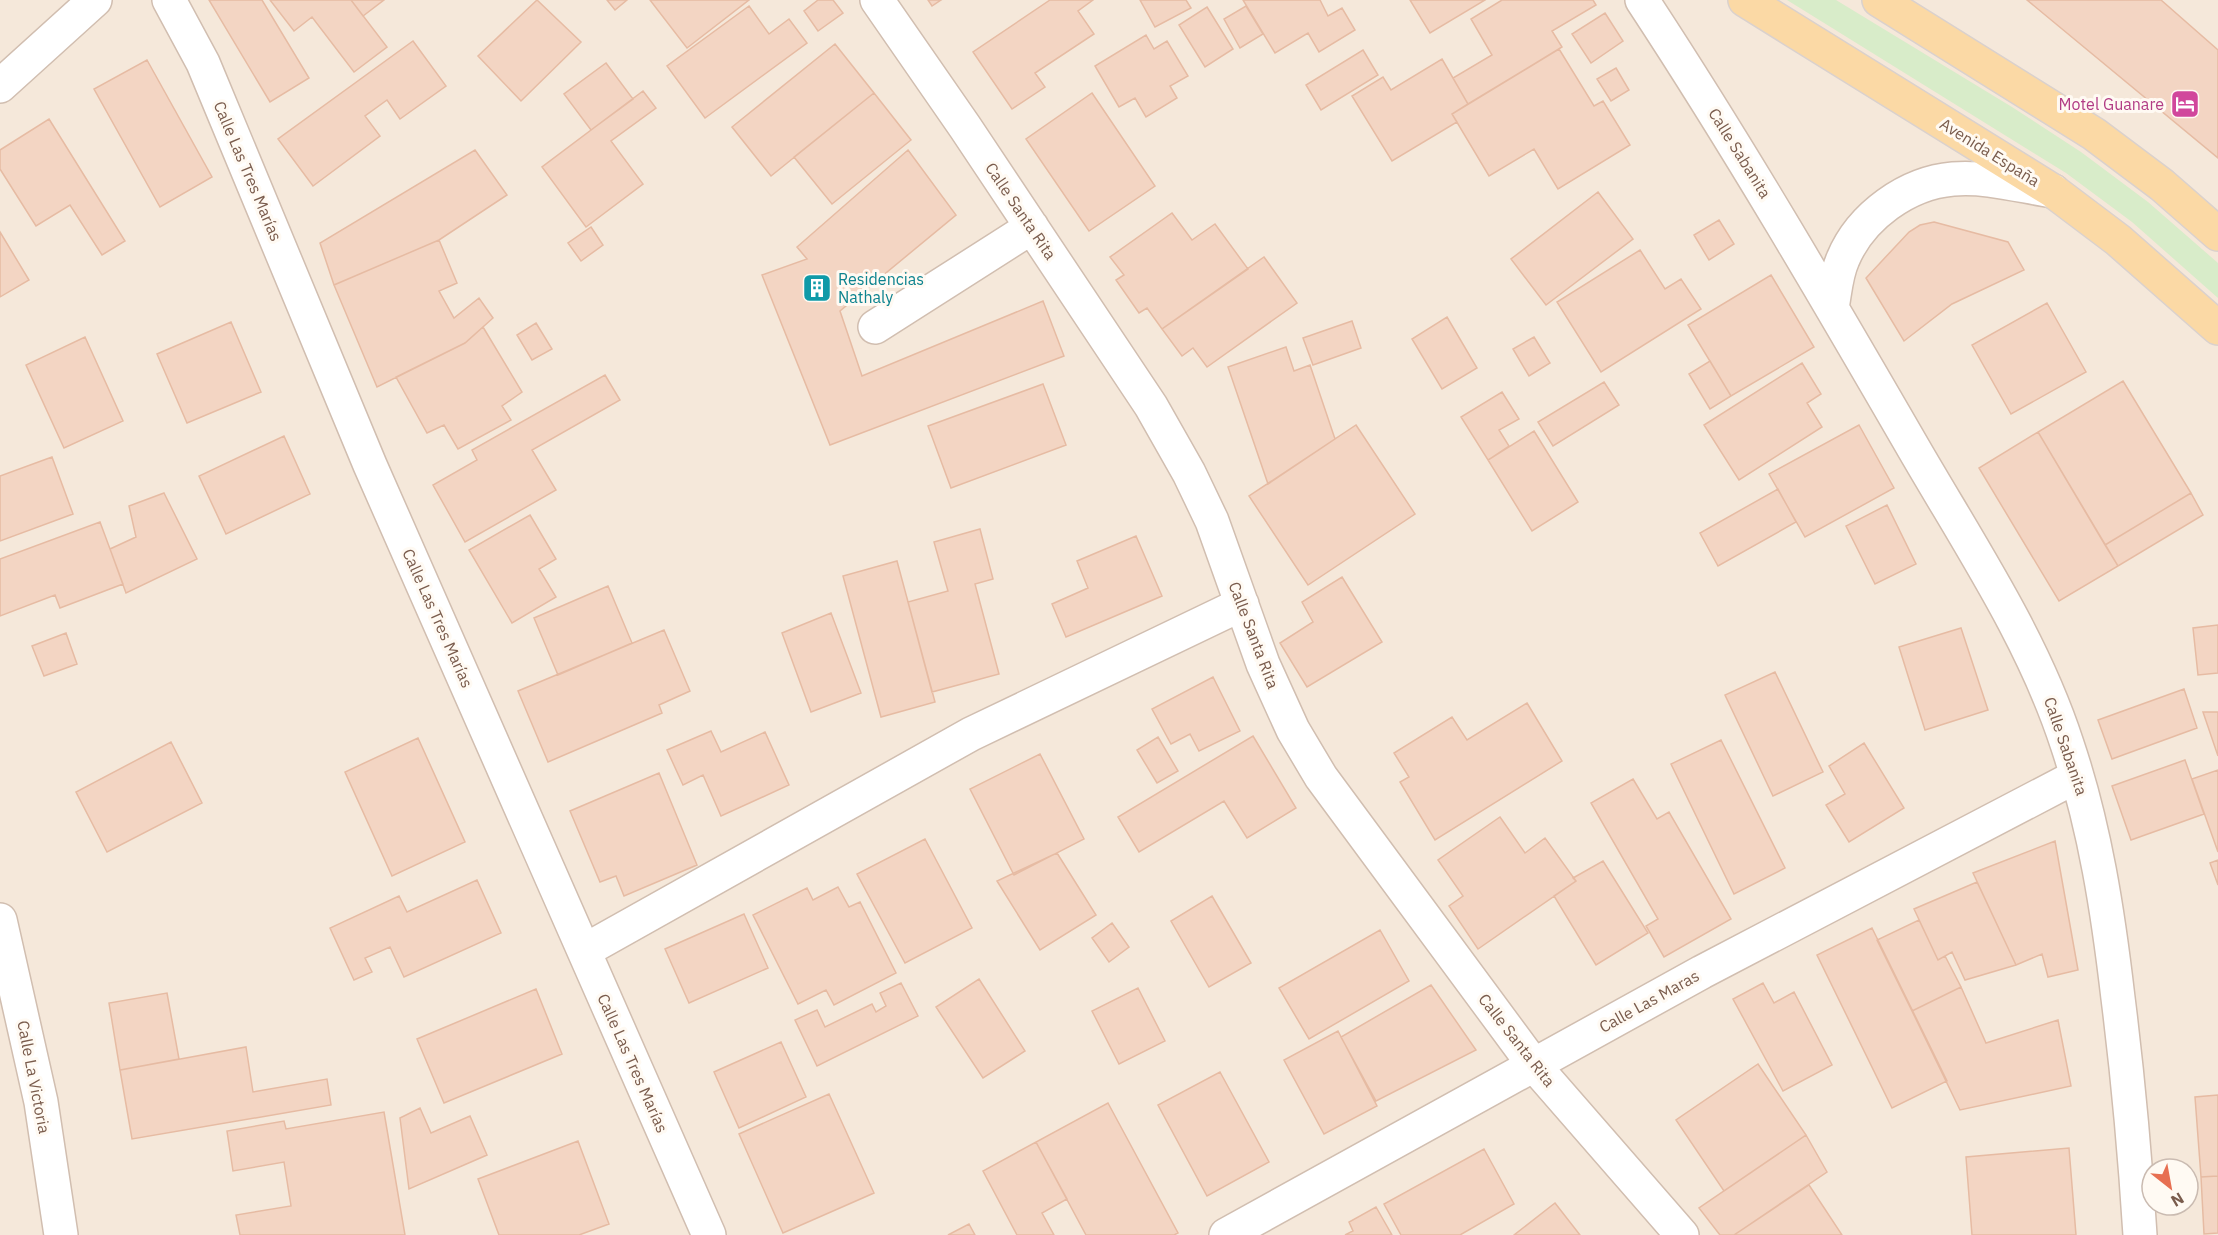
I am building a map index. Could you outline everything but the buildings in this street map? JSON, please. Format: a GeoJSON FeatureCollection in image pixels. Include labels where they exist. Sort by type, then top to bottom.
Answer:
{"type":"FeatureCollection","features":[{"type":"Feature","properties":{"kind":"main road","name":"Avenida España"},"geometry":{"type":"LineString","coordinates":[[1745,0],[2053,191],[2118,240],[2218,328]]}},
{"type":"Feature","properties":{"kind":"main road"},"geometry":{"type":"LineString","coordinates":[[1880,0],[2094,134],[2162,185],[2218,234]]}},
{"type":"Feature","properties":{"kind":"street"},"geometry":{"type":"LineString","coordinates":[[0,86],[95,0]]}},
{"type":"Feature","properties":{"kind":"street","name":"Calle Las Tres Marías"},"geometry":{"type":"LineString","coordinates":[[169,0],[203,63],[370,465],[709,1235]]}},
{"type":"Feature","properties":{"kind":"street","name":"Calle Santa Rita"},"geometry":{"type":"LineString","coordinates":[[877,0],[1032,227],[1150,406],[1189,473],[1212,521],[1263,664],[1293,730],[1321,777],[1533,1064],[1682,1235]]}},
{"type":"Feature","properties":{"kind":"street","name":"Calle Sabanita"},"geometry":{"type":"LineString","coordinates":[[1642,0],[1785,225],[2001,600],[2037,668],[2067,743],[2089,816],[2108,916],[2134,1125],[2140,1235]]}},
{"type":"Feature","properties":{"kind":"street"},"geometry":{"type":"LineString","coordinates":[[1832,308],[1843,259],[1856,236],[1876,213],[1899,197],[1926,184],[1953,179],[1986,180],[2053,191]]}},
{"type":"Feature","properties":{"kind":"street"},"geometry":{"type":"LineString","coordinates":[[875,327],[1032,227]]}},
{"type":"Feature","properties":{"kind":"street"},"geometry":{"type":"LineString","coordinates":[[584,951],[971,734],[1242,604]]}},
{"type":"Feature","properties":{"kind":"street","name":"Calle Las Maras"},"geometry":{"type":"LineString","coordinates":[[1226,1235],[1702,972],[2077,776]]}},
{"type":"Feature","properties":{"kind":"street","name":"Calle La Victoria"},"geometry":{"type":"LineString","coordinates":[[0,920],[41,1102],[61,1235]]}},
{"type":"Feature","properties":{"kind":"shaded area"},"geometry":{"type":"Polygon","coordinates":[[[0,0],[2218,0],[2218,1235],[0,1235],[0,0]]]}},
{"type":"Feature","properties":{"kind":"green space"},"geometry":{"type":"Polygon","coordinates":[[[1787,0],[1836,0],[2012,107],[2081,152],[2148,202],[2218,263],[2218,298],[2132,222],[2066,173],[1787,0]]]}},
{"type":"Feature","properties":{"kind":"place","name":"Motel Guanare"},"geometry":{"type":"Point","coordinates":[2185,104]}},
{"type":"Feature","properties":{"kind":"place","name":"Residencias Nathaly"},"geometry":{"type":"Point","coordinates":[817,288]}}]}
